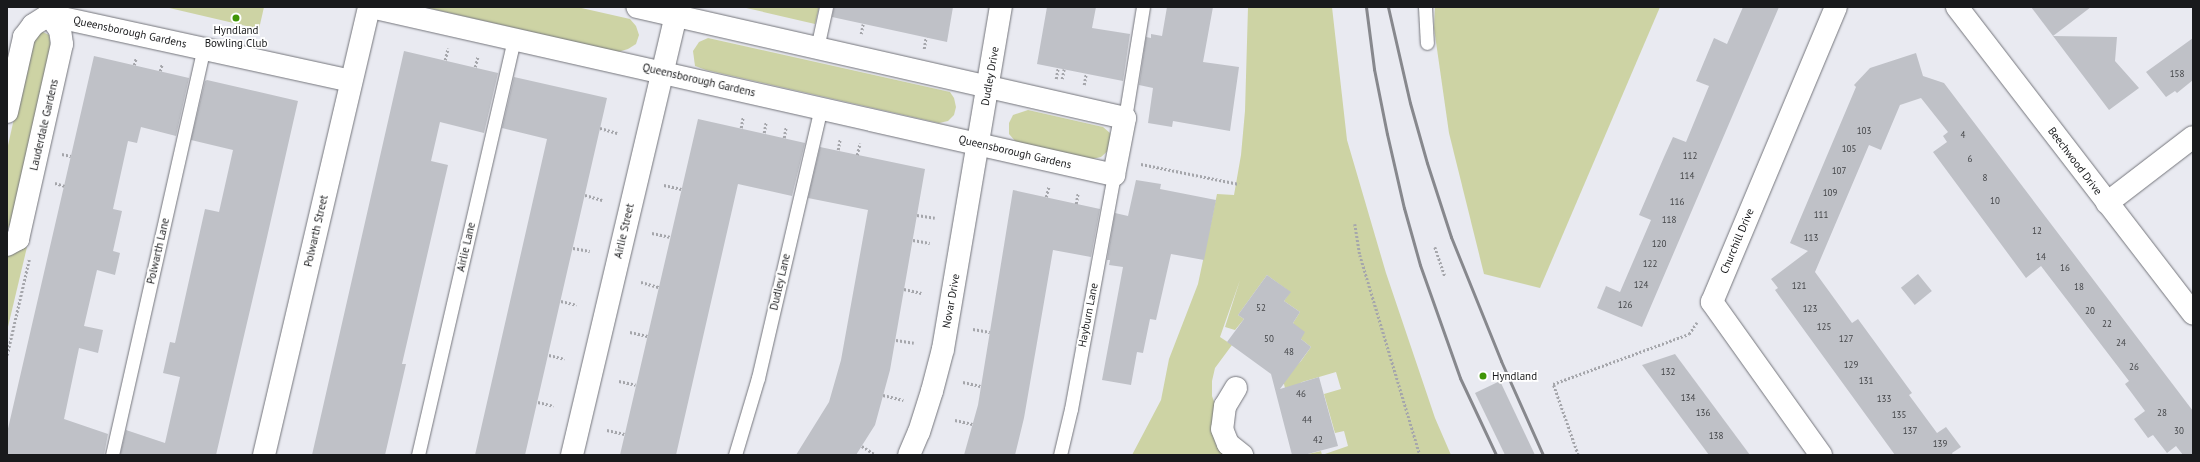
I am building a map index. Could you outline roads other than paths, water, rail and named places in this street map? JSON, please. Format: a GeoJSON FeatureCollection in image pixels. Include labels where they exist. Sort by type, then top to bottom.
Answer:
{"type":"FeatureCollection","features":[{"type":"Feature","properties":{"kind":"street","name":"Queensborough Gardens"},"geometry":{"type":"LineString","coordinates":[[370,7],[662,71],[978,144],[1115,167]]}},
{"type":"Feature","properties":{"kind":"street","name":"Polwarth Street"},"geometry":{"type":"LineString","coordinates":[[264,455],[351,81],[370,7]]}},
{"type":"Feature","properties":{"kind":"street"},"geometry":{"type":"LineString","coordinates":[[637,7],[677,11],[817,48],[1125,118],[1115,167]]}},
{"type":"Feature","properties":{"kind":"street","name":"Dudley Drive"},"geometry":{"type":"LineString","coordinates":[[978,144],[1002,7]]}},
{"type":"Feature","properties":{"kind":"street","name":"Churchill Drive"},"geometry":{"type":"LineString","coordinates":[[1821,455],[1712,302],[1836,7]]}},
{"type":"Feature","properties":{"kind":"street","name":"Beechwood Drive"},"geometry":{"type":"LineString","coordinates":[[1957,7],[2193,314]]}},
{"type":"Feature","properties":{"kind":"street","name":"Queensborough Gardens"},"geometry":{"type":"LineString","coordinates":[[50,11],[351,81]]}},
{"type":"Feature","properties":{"kind":"street"},"geometry":{"type":"LineString","coordinates":[[7,112],[24,38],[33,25],[50,11]]}},
{"type":"Feature","properties":{"kind":"street","name":"Lauderdale Gardens"},"geometry":{"type":"LineString","coordinates":[[12,242],[62,44],[60,30],[50,11]]}},
{"type":"Feature","properties":{"kind":"street","name":"Airlie Street"},"geometry":{"type":"LineString","coordinates":[[572,455],[677,11]]}},
{"type":"Feature","properties":{"kind":"street"},"geometry":{"type":"LineString","coordinates":[[2107,203],[2193,137]]}},
{"type":"Feature","properties":{"kind":"street","name":"Novar Drive"},"geometry":{"type":"LineString","coordinates":[[909,455],[919,432],[932,392],[942,349],[978,144]]}},
{"type":"Feature","properties":{"kind":"street"},"geometry":{"type":"LineString","coordinates":[[1236,388],[1225,406],[1222,429],[1228,444],[1242,455]]}},
{"type":"Feature","properties":{"kind":"lane"},"geometry":{"type":"LineString","coordinates":[[817,48],[826,7]]}},
{"type":"Feature","properties":{"kind":"lane"},"geometry":{"type":"LineString","coordinates":[[1125,118],[1143,7]]}},
{"type":"Feature","properties":{"kind":"lane"},"geometry":{"type":"LineString","coordinates":[[1425,7],[1427,43]]}},
{"type":"Feature","properties":{"kind":"lane","name":"Airlie Lane"},"geometry":{"type":"LineString","coordinates":[[418,455],[514,39]]}},
{"type":"Feature","properties":{"kind":"lane","name":"Polwarth Lane"},"geometry":{"type":"LineString","coordinates":[[112,455],[204,48]]}},
{"type":"Feature","properties":{"kind":"lane","name":"Dudley Lane"},"geometry":{"type":"LineString","coordinates":[[735,455],[758,378],[821,108]]}},
{"type":"Feature","properties":{"kind":"lane","name":"Hayburn Lane"},"geometry":{"type":"LineString","coordinates":[[1060,455],[1072,401],[1115,167]]}},
{"type":"Feature","properties":{"kind":"railway"},"geometry":{"type":"LineString","coordinates":[[1366,7],[1374,69],[1387,134],[1404,208],[1420,265],[1460,378],[1496,455]]}},
{"type":"Feature","properties":{"kind":"railway"},"geometry":{"type":"LineString","coordinates":[[1388,7],[1410,103],[1427,163],[1451,237],[1501,361],[1543,455]]}},
{"type":"Feature","properties":{"kind":"place","name":"Hyndland Bowling Club"},"geometry":{"type":"Point","coordinates":[236,18]}},
{"type":"Feature","properties":{"kind":"place","name":"Hyndland"},"geometry":{"type":"Point","coordinates":[1483,376]}}]}
